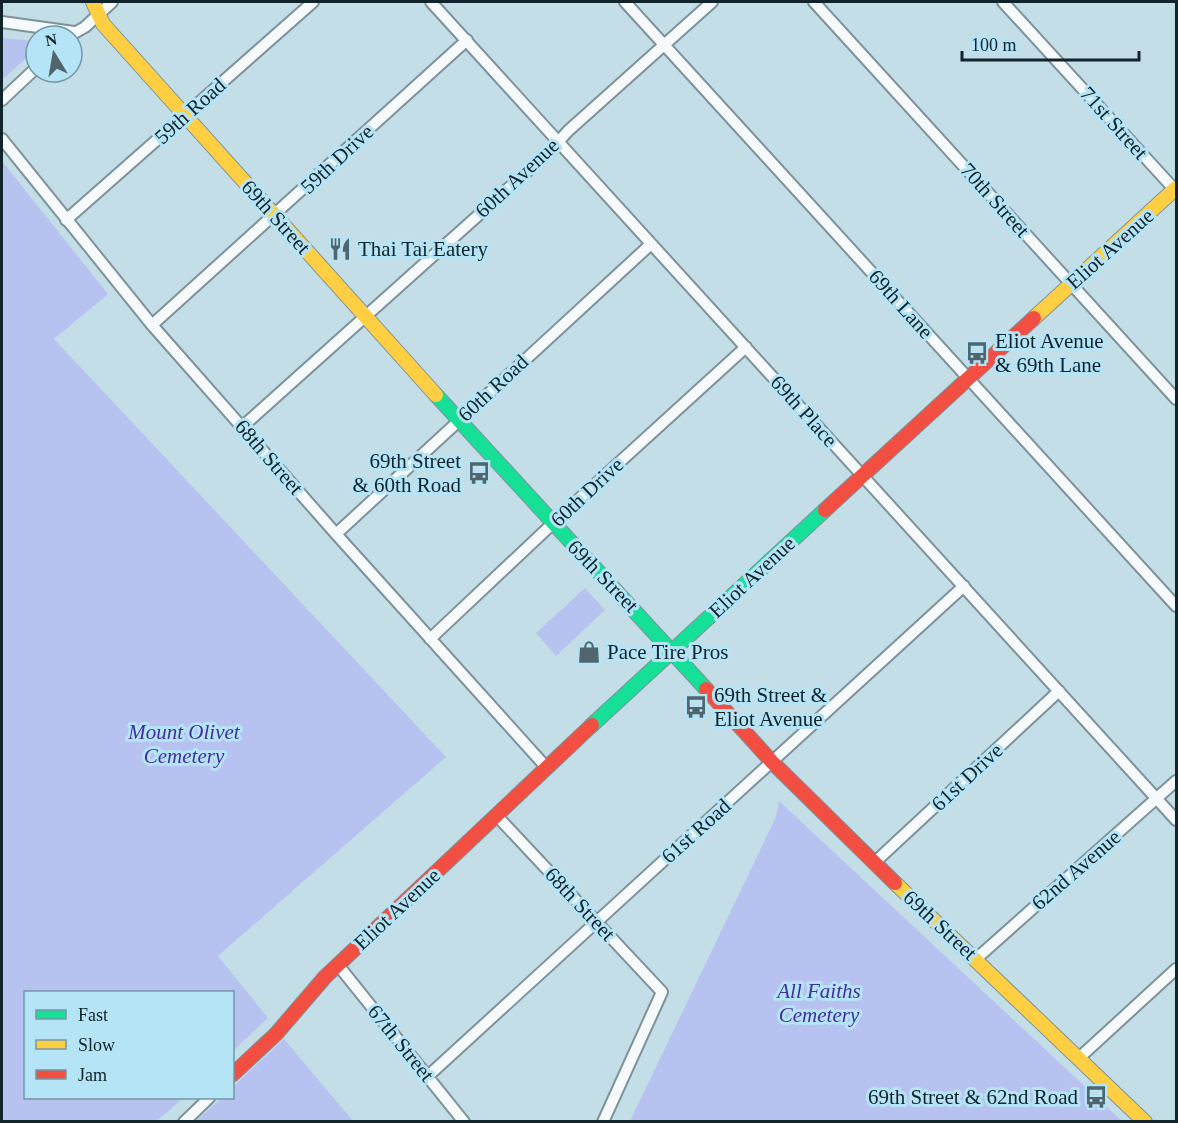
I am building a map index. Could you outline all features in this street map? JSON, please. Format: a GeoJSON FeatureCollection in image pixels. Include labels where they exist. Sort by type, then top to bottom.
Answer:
{"type":"FeatureCollection","features":[{"type":"Feature","properties":{"kind":"main road","name":"69th Street"},"geometry":{"type":"LineString","coordinates":[[93,2],[110,32],[459,421],[772,762],[874,863],[1145,1122]]}},
{"type":"Feature","properties":{"kind":"main road","name":"Eliot Avenue"},"geometry":{"type":"LineString","coordinates":[[234,1073],[276,1034],[338,965],[546,767],[862,475],[1176,190]]}},
{"type":"Feature","properties":{"kind":"street"},"geometry":{"type":"LineString","coordinates":[[84,28],[112,2]]}},
{"type":"Feature","properties":{"kind":"street","name":"59th Road"},"geometry":{"type":"LineString","coordinates":[[66,220],[313,2]]}},
{"type":"Feature","properties":{"kind":"street","name":"69th Place"},"geometry":{"type":"LineString","coordinates":[[431,2],[1176,820]]}},
{"type":"Feature","properties":{"kind":"street","name":"69th Lane"},"geometry":{"type":"LineString","coordinates":[[625,2],[1176,606]]}},
{"type":"Feature","properties":{"kind":"street","name":"60th Avenue"},"geometry":{"type":"LineString","coordinates":[[242,427],[712,2]]}},
{"type":"Feature","properties":{"kind":"street","name":"70th Street"},"geometry":{"type":"LineString","coordinates":[[814,2],[1176,399]]}},
{"type":"Feature","properties":{"kind":"street","name":"71st Street"},"geometry":{"type":"LineString","coordinates":[[1003,2],[1176,190]]}},
{"type":"Feature","properties":{"kind":"street"},"geometry":{"type":"LineString","coordinates":[[2,22],[24,26]]}},
{"type":"Feature","properties":{"kind":"street","name":"59th Drive"},"geometry":{"type":"LineString","coordinates":[[152,325],[467,40]]}},
{"type":"Feature","properties":{"kind":"street"},"geometry":{"type":"LineString","coordinates":[[2,100],[24,79]]}},
{"type":"Feature","properties":{"kind":"street","name":"68th Street"},"geometry":{"type":"LineString","coordinates":[[2,139],[152,325],[429,639],[546,767]]}},
{"type":"Feature","properties":{"kind":"street","name":"60th Road"},"geometry":{"type":"LineString","coordinates":[[336,534],[651,244]]}},
{"type":"Feature","properties":{"kind":"street","name":"60th Drive"},"geometry":{"type":"LineString","coordinates":[[429,639],[552,523],[746,347]]}},
{"type":"Feature","properties":{"kind":"street","name":"61st Road"},"geometry":{"type":"LineString","coordinates":[[428,1076],[964,586]]}},
{"type":"Feature","properties":{"kind":"street","name":"61st Drive"},"geometry":{"type":"LineString","coordinates":[[874,863],[1059,691]]}},
{"type":"Feature","properties":{"kind":"street","name":"62nd Avenue"},"geometry":{"type":"LineString","coordinates":[[976,959],[1176,781]]}},
{"type":"Feature","properties":{"kind":"street","name":"68th Street"},"geometry":{"type":"LineString","coordinates":[[497,816],[662,992],[603,1122]]}},
{"type":"Feature","properties":{"kind":"street","name":"67th Street"},"geometry":{"type":"LineString","coordinates":[[338,965],[464,1122]]}},
{"type":"Feature","properties":{"kind":"street"},"geometry":{"type":"LineString","coordinates":[[1079,1058],[1176,969]]}},
{"type":"Feature","properties":{"kind":"street"},"geometry":{"type":"LineString","coordinates":[[184,1122],[208,1099]]}},
{"type":"Feature","properties":{"kind":"green space"},"geometry":{"type":"Polygon","coordinates":[[[2,38],[24,40],[24,60],[2,80],[2,38]]]}},
{"type":"Feature","properties":{"kind":"green space","name":"Mount Olivet Cemetery"},"geometry":{"type":"Polygon","coordinates":[[[2,161],[108,294],[54,339],[446,757],[218,956],[268,1018],[234,1050],[234,991],[24,991],[24,1099],[182,1099],[157,1121],[2,1121],[2,161]]]}},
{"type":"Feature","properties":{"kind":"green space"},"geometry":{"type":"Polygon","coordinates":[[[585,588],[605,610],[556,656],[536,633],[585,588]]]}},
{"type":"Feature","properties":{"kind":"green space","name":"All Faiths Cemetery"},"geometry":{"type":"Polygon","coordinates":[[[779,801],[1122,1121],[630,1121],[776,817],[779,801]]]}},
{"type":"Feature","properties":{"kind":"green space"},"geometry":{"type":"Polygon","coordinates":[[[284,1039],[353,1121],[196,1121],[221,1099],[234,1099],[234,1086],[284,1039]]]}},
{"type":"Feature","properties":{"kind":"traffic: fast"},"geometry":{"type":"LineString","coordinates":[[436,395],[706,689]]}},
{"type":"Feature","properties":{"kind":"traffic: fast"},"geometry":{"type":"LineString","coordinates":[[592,725],[825,510]]}},
{"type":"Feature","properties":{"kind":"traffic: slow"},"geometry":{"type":"LineString","coordinates":[[93,2],[103,24],[436,395]]}},
{"type":"Feature","properties":{"kind":"traffic: slow"},"geometry":{"type":"LineString","coordinates":[[1034,318],[1176,188]]}},
{"type":"Feature","properties":{"kind":"traffic: slow"},"geometry":{"type":"LineString","coordinates":[[895,883],[1145,1122]]}},
{"type":"Feature","properties":{"kind":"traffic: jam"},"geometry":{"type":"LineString","coordinates":[[825,510],[1034,318]]}},
{"type":"Feature","properties":{"kind":"traffic: jam"},"geometry":{"type":"LineString","coordinates":[[706,689],[772,762],[895,883]]}},
{"type":"Feature","properties":{"kind":"traffic: jam"},"geometry":{"type":"LineString","coordinates":[[234,1073],[276,1034],[325,977],[592,725]]}},
{"type":"Feature","properties":{"kind":"place","name":"Thai Tai Eatery"},"geometry":{"type":"Point","coordinates":[340,249]}},
{"type":"Feature","properties":{"kind":"place","name":"Eliot Avenue & 69th Lane"},"geometry":{"type":"Point","coordinates":[977,353]}},
{"type":"Feature","properties":{"kind":"place","name":"69th Street & 60th Road"},"geometry":{"type":"Point","coordinates":[479,473]}},
{"type":"Feature","properties":{"kind":"place","name":"Pace Tire Pros"},"geometry":{"type":"Point","coordinates":[589,652]}},
{"type":"Feature","properties":{"kind":"place","name":"69th Street & Eliot Avenue"},"geometry":{"type":"Point","coordinates":[696,707]}},
{"type":"Feature","properties":{"kind":"place","name":"69th Street & 62nd Road"},"geometry":{"type":"Point","coordinates":[1096,1097]}}]}
